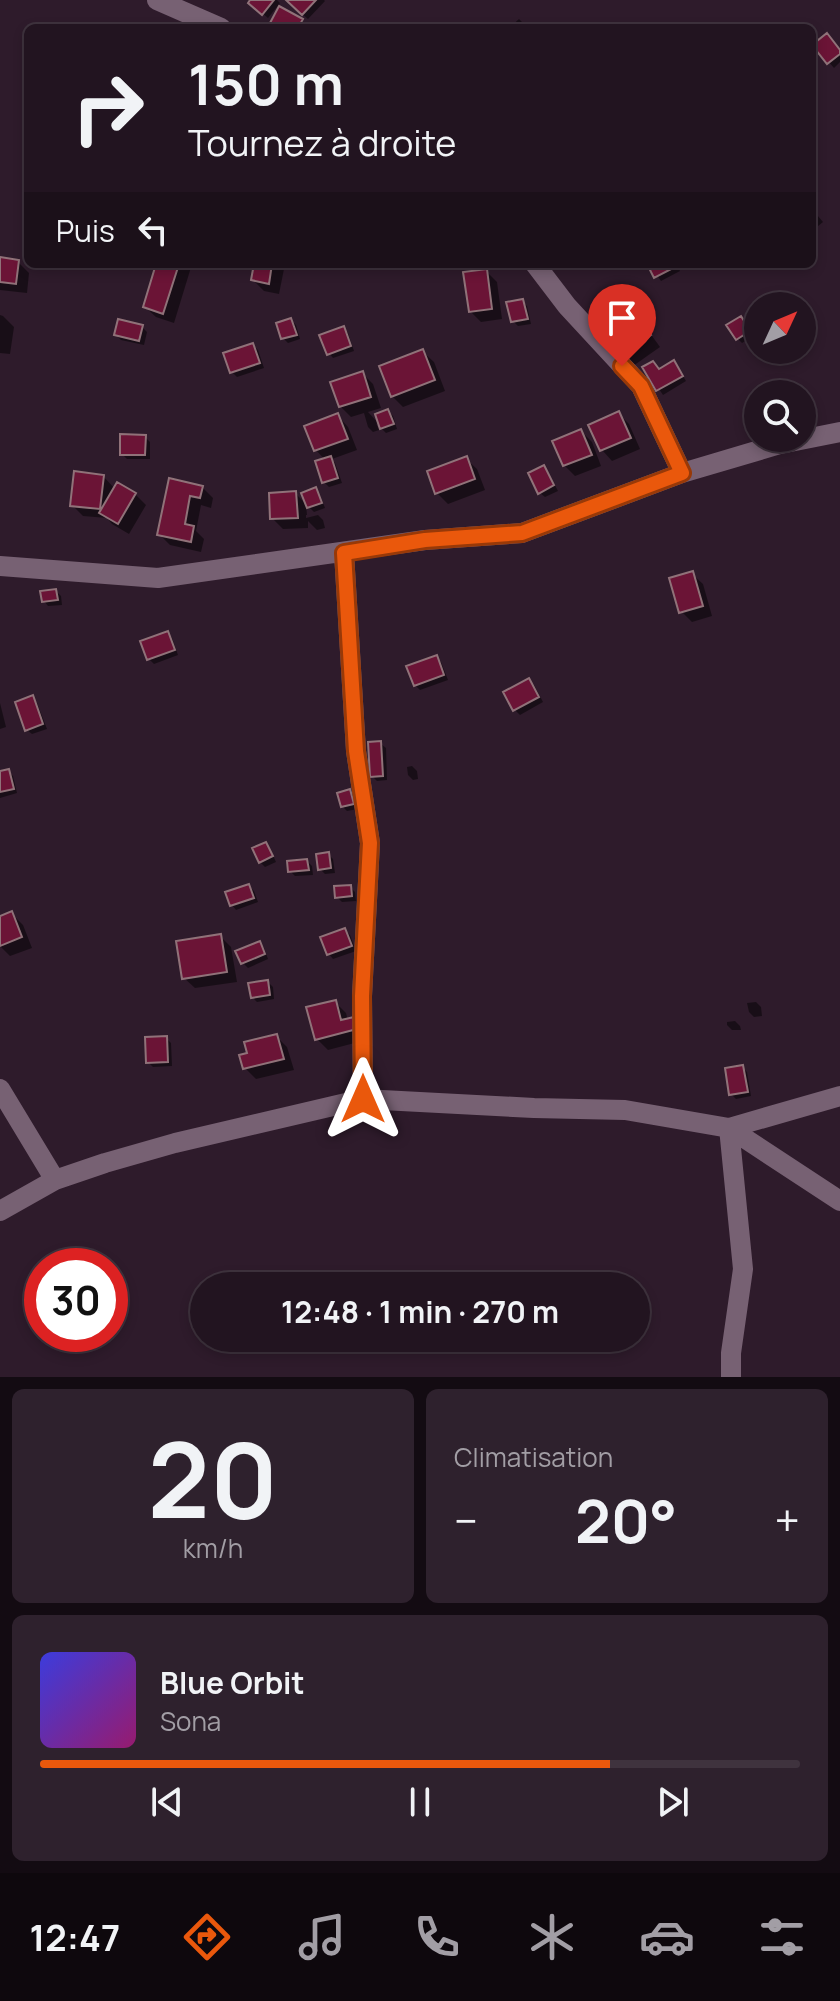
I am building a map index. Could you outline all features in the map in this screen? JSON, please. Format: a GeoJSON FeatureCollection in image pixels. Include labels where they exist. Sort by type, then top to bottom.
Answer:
{"type":"FeatureCollection","features":[{"type":"Feature","properties":{"kind":"street"},"geometry":{"type":"LineString","coordinates":[[157,0],[212,24]]}},
{"type":"Feature","properties":{"kind":"street"},"geometry":{"type":"LineString","coordinates":[[538,268],[567,306],[641,386],[682,473]]}},
{"type":"Feature","properties":{"kind":"street"},"geometry":{"type":"LineString","coordinates":[[0,566],[158,578],[425,540],[522,533],[682,473],[780,444],[840,432]]}},
{"type":"Feature","properties":{"kind":"street"},"geometry":{"type":"LineString","coordinates":[[344,553],[356,751],[370,843],[362,996],[363,1099]]}},
{"type":"Feature","properties":{"kind":"street"},"geometry":{"type":"LineString","coordinates":[[0,1089],[55,1180]]}},
{"type":"Feature","properties":{"kind":"street"},"geometry":{"type":"LineString","coordinates":[[729,1128],[840,1096]]}},
{"type":"Feature","properties":{"kind":"street"},"geometry":{"type":"LineString","coordinates":[[0,1211],[55,1180],[105,1163],[175,1143],[363,1099],[625,1110],[729,1128],[840,1201]]}},
{"type":"Feature","properties":{"kind":"street"},"geometry":{"type":"LineString","coordinates":[[729,1128],[743,1269],[731,1353],[731,1377]]}},
{"type":"Feature","properties":{"kind":"building"},"geometry":{"type":"Polygon","coordinates":[[[250,0],[274,0],[262,15],[248,3],[250,0]]]}},
{"type":"Feature","properties":{"kind":"building"},"geometry":{"type":"Polygon","coordinates":[[[286,0],[316,0],[302,15],[286,0]]]}},
{"type":"Feature","properties":{"kind":"building"},"geometry":{"type":"Polygon","coordinates":[[[279,6],[303,19],[300,24],[270,23],[279,6]]]}},
{"type":"Feature","properties":{"kind":"building"},"geometry":{"type":"Polygon","coordinates":[[[827,33],[840,54],[827,64],[816,50],[816,42],[827,33]]]}},
{"type":"Feature","properties":{"kind":"building"},"geometry":{"type":"Polygon","coordinates":[[[0,257],[19,260],[16,284],[0,282],[0,257]]]}},
{"type":"Feature","properties":{"kind":"building"},"geometry":{"type":"Polygon","coordinates":[[[155,268],[178,268],[163,314],[143,307],[155,268]]]}},
{"type":"Feature","properties":{"kind":"building"},"geometry":{"type":"Polygon","coordinates":[[[253,268],[271,268],[269,284],[251,280],[253,268]]]}},
{"type":"Feature","properties":{"kind":"building"},"geometry":{"type":"Polygon","coordinates":[[[649,268],[673,268],[654,278],[649,268]]]}},
{"type":"Feature","properties":{"kind":"building"},"geometry":{"type":"Polygon","coordinates":[[[487,269],[492,309],[469,312],[463,272],[487,269]]]}},
{"type":"Feature","properties":{"kind":"building"},"geometry":{"type":"Polygon","coordinates":[[[523,299],[528,319],[511,322],[506,302],[523,299]]]}},
{"type":"Feature","properties":{"kind":"building"},"geometry":{"type":"Polygon","coordinates":[[[632,309],[651,335],[621,356],[602,330],[632,309]]]}},
{"type":"Feature","properties":{"kind":"building"},"geometry":{"type":"Polygon","coordinates":[[[741,316],[744,335],[736,340],[726,325],[741,316]]]}},
{"type":"Feature","properties":{"kind":"building"},"geometry":{"type":"Polygon","coordinates":[[[291,318],[297,335],[281,339],[276,323],[291,318]]]}},
{"type":"Feature","properties":{"kind":"building"},"geometry":{"type":"Polygon","coordinates":[[[118,319],[143,325],[139,341],[114,335],[118,319]]]}},
{"type":"Feature","properties":{"kind":"building"},"geometry":{"type":"Polygon","coordinates":[[[344,326],[351,346],[327,355],[319,335],[344,326]]]}},
{"type":"Feature","properties":{"kind":"building"},"geometry":{"type":"Polygon","coordinates":[[[253,343],[260,363],[230,373],[223,353],[253,343]]]}},
{"type":"Feature","properties":{"kind":"building"},"geometry":{"type":"Polygon","coordinates":[[[423,349],[435,380],[391,397],[379,366],[423,349]]]}},
{"type":"Feature","properties":{"kind":"building"},"geometry":{"type":"Polygon","coordinates":[[[674,360],[683,376],[656,391],[642,367],[653,361],[659,369],[674,360]]]}},
{"type":"Feature","properties":{"kind":"building"},"geometry":{"type":"Polygon","coordinates":[[[363,371],[371,397],[339,407],[330,382],[363,371]]]}},
{"type":"Feature","properties":{"kind":"building"},"geometry":{"type":"Polygon","coordinates":[[[388,409],[394,424],[380,429],[375,414],[388,409]]]}},
{"type":"Feature","properties":{"kind":"building"},"geometry":{"type":"Polygon","coordinates":[[[619,411],[631,438],[600,451],[588,425],[619,411]]]}},
{"type":"Feature","properties":{"kind":"building"},"geometry":{"type":"Polygon","coordinates":[[[338,413],[348,439],[314,451],[304,426],[338,413]]]}},
{"type":"Feature","properties":{"kind":"building"},"geometry":{"type":"Polygon","coordinates":[[[581,429],[592,455],[563,466],[552,441],[581,429]]]}},
{"type":"Feature","properties":{"kind":"building"},"geometry":{"type":"Polygon","coordinates":[[[120,434],[146,435],[145,455],[120,455],[120,434]]]}},
{"type":"Feature","properties":{"kind":"building"},"geometry":{"type":"Polygon","coordinates":[[[331,456],[338,478],[322,483],[315,461],[331,456]]]}},
{"type":"Feature","properties":{"kind":"building"},"geometry":{"type":"Polygon","coordinates":[[[467,456],[475,479],[435,494],[427,471],[467,456]]]}},
{"type":"Feature","properties":{"kind":"building"},"geometry":{"type":"Polygon","coordinates":[[[544,465],[554,485],[538,494],[528,473],[544,465]]]}},
{"type":"Feature","properties":{"kind":"building"},"geometry":{"type":"Polygon","coordinates":[[[74,471],[104,475],[100,509],[70,506],[74,471]]]}},
{"type":"Feature","properties":{"kind":"building"},"geometry":{"type":"Polygon","coordinates":[[[169,478],[203,486],[200,498],[190,496],[185,524],[194,526],[191,542],[157,535],[169,478]]]}},
{"type":"Feature","properties":{"kind":"building"},"geometry":{"type":"Polygon","coordinates":[[[117,482],[136,493],[118,524],[99,513],[117,482]]]}},
{"type":"Feature","properties":{"kind":"building"},"geometry":{"type":"Polygon","coordinates":[[[316,487],[322,503],[307,508],[301,493],[316,487]]]}},
{"type":"Feature","properties":{"kind":"building"},"geometry":{"type":"Polygon","coordinates":[[[296,491],[298,518],[270,519],[269,493],[296,491]]]}},
{"type":"Feature","properties":{"kind":"building"},"geometry":{"type":"Polygon","coordinates":[[[693,571],[703,606],[679,613],[669,578],[693,571]]]}},
{"type":"Feature","properties":{"kind":"building"},"geometry":{"type":"Polygon","coordinates":[[[56,589],[58,600],[42,602],[40,591],[56,589]]]}},
{"type":"Feature","properties":{"kind":"building"},"geometry":{"type":"Polygon","coordinates":[[[168,631],[175,650],[147,660],[140,641],[168,631]]]}},
{"type":"Feature","properties":{"kind":"building"},"geometry":{"type":"Polygon","coordinates":[[[437,655],[444,675],[414,686],[406,666],[437,655]]]}},
{"type":"Feature","properties":{"kind":"building"},"geometry":{"type":"Polygon","coordinates":[[[529,678],[539,697],[513,711],[503,692],[529,678]]]}},
{"type":"Feature","properties":{"kind":"building"},"geometry":{"type":"Polygon","coordinates":[[[33,695],[43,724],[25,731],[15,702],[33,695]]]}},
{"type":"Feature","properties":{"kind":"building"},"geometry":{"type":"Polygon","coordinates":[[[381,741],[383,776],[370,777],[368,742],[381,741]]]}},
{"type":"Feature","properties":{"kind":"building"},"geometry":{"type":"Polygon","coordinates":[[[9,769],[14,789],[0,792],[0,771],[9,769]]]}},
{"type":"Feature","properties":{"kind":"building"},"geometry":{"type":"Polygon","coordinates":[[[350,789],[354,804],[341,807],[337,793],[350,789]]]}},
{"type":"Feature","properties":{"kind":"building"},"geometry":{"type":"Polygon","coordinates":[[[266,842],[273,856],[259,863],[252,848],[266,842]]]}},
{"type":"Feature","properties":{"kind":"building"},"geometry":{"type":"Polygon","coordinates":[[[329,852],[331,868],[318,870],[316,854],[329,852]]]}},
{"type":"Feature","properties":{"kind":"building"},"geometry":{"type":"Polygon","coordinates":[[[307,859],[309,870],[288,872],[287,861],[307,859]]]}},
{"type":"Feature","properties":{"kind":"building"},"geometry":{"type":"Polygon","coordinates":[[[249,884],[254,898],[230,906],[225,892],[249,884]]]}},
{"type":"Feature","properties":{"kind":"building"},"geometry":{"type":"Polygon","coordinates":[[[351,885],[352,896],[335,898],[334,886],[351,885]]]}},
{"type":"Feature","properties":{"kind":"building"},"geometry":{"type":"Polygon","coordinates":[[[12,911],[22,937],[0,946],[0,916],[12,911]]]}},
{"type":"Feature","properties":{"kind":"building"},"geometry":{"type":"Polygon","coordinates":[[[345,928],[352,946],[327,955],[320,937],[345,928]]]}},
{"type":"Feature","properties":{"kind":"building"},"geometry":{"type":"Polygon","coordinates":[[[221,934],[227,972],[182,979],[176,941],[221,934]]]}},
{"type":"Feature","properties":{"kind":"building"},"geometry":{"type":"Polygon","coordinates":[[[260,941],[265,954],[241,964],[235,951],[260,941]]]}},
{"type":"Feature","properties":{"kind":"building"},"geometry":{"type":"Polygon","coordinates":[[[268,980],[270,995],[251,998],[248,983],[268,980]]]}},
{"type":"Feature","properties":{"kind":"building"},"geometry":{"type":"Polygon","coordinates":[[[336,1000],[341,1020],[354,1017],[357,1029],[315,1040],[306,1007],[336,1000]]]}},
{"type":"Feature","properties":{"kind":"building"},"geometry":{"type":"Polygon","coordinates":[[[277,1034],[284,1059],[243,1069],[239,1055],[247,1053],[244,1042],[277,1034]]]}},
{"type":"Feature","properties":{"kind":"building"},"geometry":{"type":"Polygon","coordinates":[[[167,1036],[168,1062],[146,1063],[145,1037],[167,1036]]]}},
{"type":"Feature","properties":{"kind":"building"},"geometry":{"type":"Polygon","coordinates":[[[743,1065],[748,1092],[729,1095],[725,1068],[743,1065]]]}},
{"type":"Feature","properties":{"kind":"route"},"geometry":{"type":"LineString","coordinates":[[363,1099],[362,996],[370,843],[356,751],[344,553],[425,540],[522,533],[682,473],[641,386],[622,366]]}}]}
